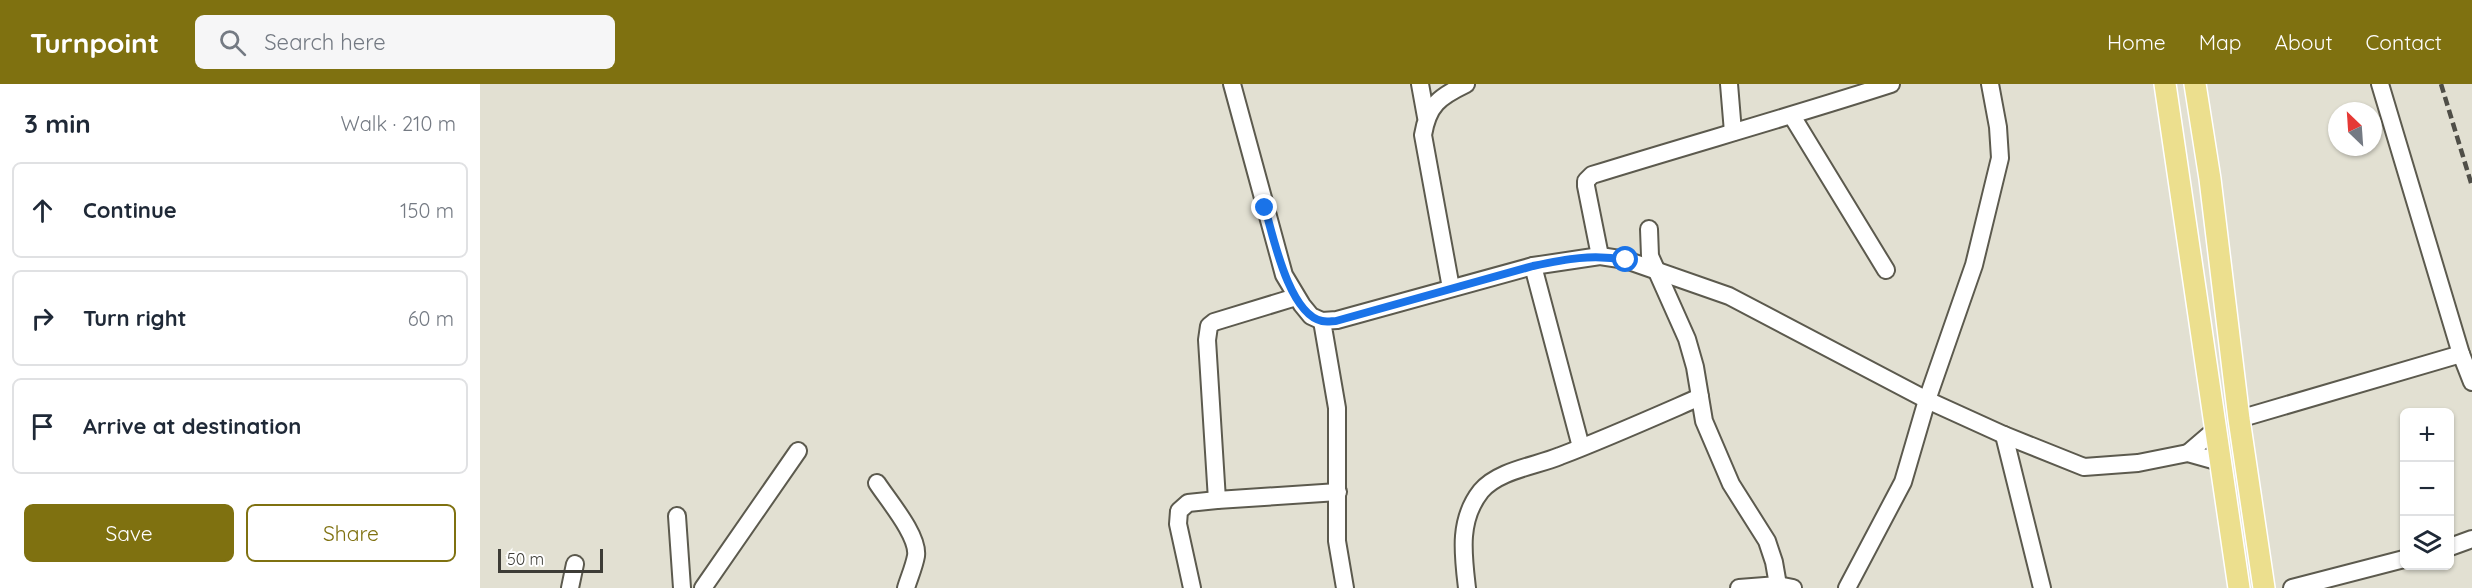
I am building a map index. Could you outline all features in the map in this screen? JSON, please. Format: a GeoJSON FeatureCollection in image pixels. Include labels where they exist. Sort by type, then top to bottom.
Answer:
{"type":"FeatureCollection","features":[{"type":"Feature","properties":{"kind":"main road"},"geometry":{"type":"LineString","coordinates":[[2165,84],[2239,588]]}},
{"type":"Feature","properties":{"kind":"main road"},"geometry":{"type":"LineString","coordinates":[[2194,84],[2211,190],[2238,419],[2264,588]]}},
{"type":"Feature","properties":{"kind":"main road"},"geometry":{"type":"LineString","coordinates":[[2209,377],[2234,373]]}},
{"type":"Feature","properties":{"kind":"street"},"geometry":{"type":"LineString","coordinates":[[1232,84],[1284,275],[1296,297],[1311,316],[1322,321],[1336,321],[1533,266],[1600,256],[1626,260],[1729,296],[1927,400],[2004,435],[2084,467],[2138,463],[2188,453],[2220,462]]}},
{"type":"Feature","properties":{"kind":"street"},"geometry":{"type":"LineString","coordinates":[[1420,84],[1426,117],[1423,135],[1451,288]]}},
{"type":"Feature","properties":{"kind":"street"},"geometry":{"type":"LineString","coordinates":[[1426,117],[1437,101],[1466,84]]}},
{"type":"Feature","properties":{"kind":"street"},"geometry":{"type":"LineString","coordinates":[[1729,84],[1733,132]]}},
{"type":"Feature","properties":{"kind":"street"},"geometry":{"type":"LineString","coordinates":[[1600,256],[1586,186],[1588,178],[1891,84]]}},
{"type":"Feature","properties":{"kind":"street"},"geometry":{"type":"LineString","coordinates":[[1847,588],[1903,482],[1927,400],[1974,265],[2000,158],[1997,119],[1990,84]]}},
{"type":"Feature","properties":{"kind":"street"},"geometry":{"type":"LineString","coordinates":[[2380,84],[2461,354],[2472,382]]}},
{"type":"Feature","properties":{"kind":"street"},"geometry":{"type":"LineString","coordinates":[[1792,116],[1886,270]]}},
{"type":"Feature","properties":{"kind":"street"},"geometry":{"type":"LineString","coordinates":[[1649,229],[1650,256],[1687,339],[1695,367],[1704,421],[1731,484],[1771,551],[1786,587],[1740,588]]}},
{"type":"Feature","properties":{"kind":"street"},"geometry":{"type":"LineString","coordinates":[[1533,266],[1581,447]]}},
{"type":"Feature","properties":{"kind":"street"},"geometry":{"type":"LineString","coordinates":[[1217,500],[1207,340],[1209,326],[1214,322],[1296,297]]}},
{"type":"Feature","properties":{"kind":"street"},"geometry":{"type":"LineString","coordinates":[[1322,321],[1337,408],[1337,541],[1346,588]]}},
{"type":"Feature","properties":{"kind":"street"},"geometry":{"type":"LineString","coordinates":[[2238,419],[2461,354]]}},
{"type":"Feature","properties":{"kind":"street"},"geometry":{"type":"LineString","coordinates":[[1467,588],[1463,537],[1468,513],[1482,490],[1500,477],[1581,447],[1700,398]]}},
{"type":"Feature","properties":{"kind":"street"},"geometry":{"type":"LineString","coordinates":[[2188,453],[2216,429]]}},
{"type":"Feature","properties":{"kind":"street"},"geometry":{"type":"LineString","coordinates":[[2004,435],[2042,588]]}},
{"type":"Feature","properties":{"kind":"street"},"geometry":{"type":"LineString","coordinates":[[703,588],[798,451]]}},
{"type":"Feature","properties":{"kind":"street"},"geometry":{"type":"LineString","coordinates":[[877,483],[916,546],[916,557],[906,588]]}},
{"type":"Feature","properties":{"kind":"street"},"geometry":{"type":"LineString","coordinates":[[1192,588],[1178,524],[1179,511],[1188,503],[1338,492]]}},
{"type":"Feature","properties":{"kind":"street"},"geometry":{"type":"LineString","coordinates":[[677,516],[682,588]]}},
{"type":"Feature","properties":{"kind":"street"},"geometry":{"type":"LineString","coordinates":[[2454,546],[2472,539]]}},
{"type":"Feature","properties":{"kind":"street"},"geometry":{"type":"LineString","coordinates":[[2292,588],[2400,560]]}},
{"type":"Feature","properties":{"kind":"street"},"geometry":{"type":"LineString","coordinates":[[570,588],[575,564]]}},
{"type":"Feature","properties":{"kind":"railway"},"geometry":{"type":"LineString","coordinates":[[2441,84],[2472,186]]}},
{"type":"Feature","properties":{"kind":"route"},"geometry":{"type":"LineString","coordinates":[[1265,208],[1284,275],[1296,297],[1311,316],[1322,321],[1336,321],[1533,266],[1600,256],[1626,260]]}}]}
